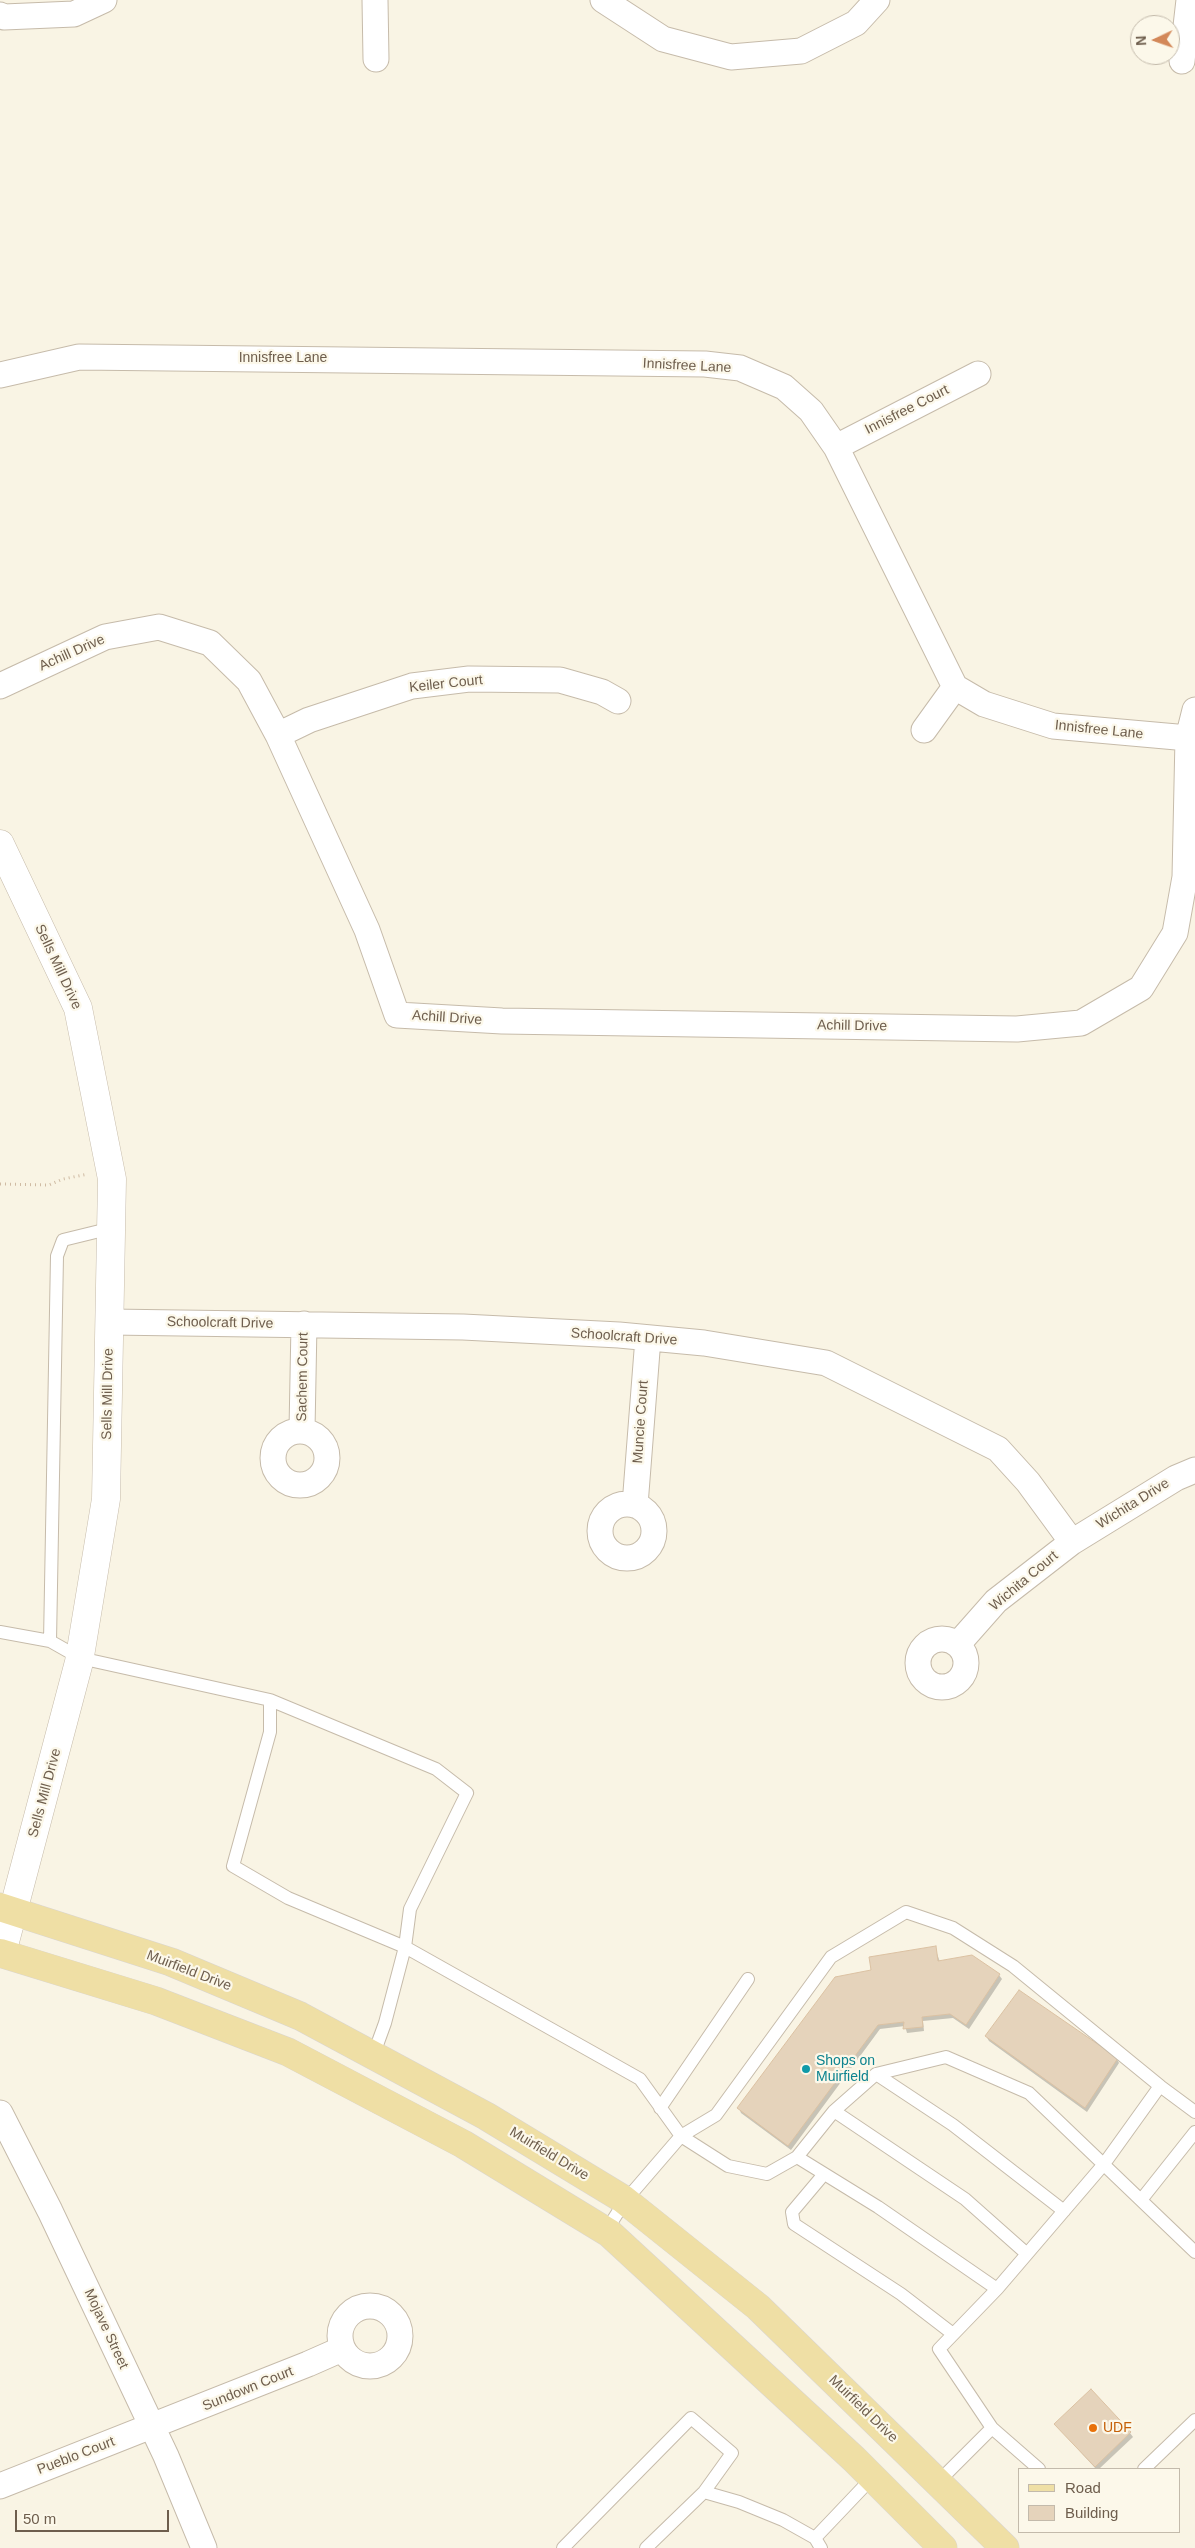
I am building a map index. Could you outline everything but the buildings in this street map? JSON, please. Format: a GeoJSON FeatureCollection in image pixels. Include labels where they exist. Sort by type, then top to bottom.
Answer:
{"type":"FeatureCollection","features":[{"type":"Feature","properties":{"kind":"main road","name":"Muirfield Drive"},"geometry":{"type":"LineString","coordinates":[[7,1909],[171,1962],[300,2016],[486,2116],[625,2201],[758,2306],[1005,2548]]}},
{"type":"Feature","properties":{"kind":"main road"},"geometry":{"type":"LineString","coordinates":[[1,1955],[156,2001],[288,2052],[463,2144],[606,2232],[733,2346],[943,2548]]}},
{"type":"Feature","properties":{"kind":"street"},"geometry":{"type":"LineString","coordinates":[[0,15],[4,17],[74,14],[104,0]]}},
{"type":"Feature","properties":{"kind":"street"},"geometry":{"type":"LineString","coordinates":[[376,0],[376,59]]}},
{"type":"Feature","properties":{"kind":"street"},"geometry":{"type":"LineString","coordinates":[[603,0],[663,39],[731,58],[801,51],[856,23],[877,0]]}},
{"type":"Feature","properties":{"kind":"street"},"geometry":{"type":"LineString","coordinates":[[1182,61],[1189,0]]}},
{"type":"Feature","properties":{"kind":"street","name":"Innisfree Lane"},"geometry":{"type":"LineString","coordinates":[[0,375],[79,357],[705,364],[740,368],[784,387],[811,411],[836,447],[955,687],[984,704],[1053,726],[1188,738]]}},
{"type":"Feature","properties":{"kind":"street","name":"Innisfree Court"},"geometry":{"type":"LineString","coordinates":[[836,447],[978,374]]}},
{"type":"Feature","properties":{"kind":"street","name":"Achill Drive"},"geometry":{"type":"LineString","coordinates":[[0,686],[105,637],[159,627],[210,643],[249,681],[278,735],[367,930],[397,1015],[502,1021],[1017,1030],[1081,1023],[1141,988],[1175,933],[1185,877],[1188,738]]}},
{"type":"Feature","properties":{"kind":"street","name":"Keiler Court"},"geometry":{"type":"LineString","coordinates":[[278,735],[308,720],[412,686],[469,679],[560,680],[602,692],[618,701]]}},
{"type":"Feature","properties":{"kind":"street"},"geometry":{"type":"LineString","coordinates":[[924,730],[955,687]]}},
{"type":"Feature","properties":{"kind":"street"},"geometry":{"type":"LineString","coordinates":[[1188,738],[1195,710]]}},
{"type":"Feature","properties":{"kind":"street","name":"Sells Mill Drive"},"geometry":{"type":"LineString","coordinates":[[0,844],[78,1008],[96,1170],[112,1228],[106,1499],[80,1658],[7,1909],[1,1955]]}},
{"type":"Feature","properties":{"kind":"street","name":"Schoolcraft Drive"},"geometry":{"type":"LineString","coordinates":[[110,1322],[462,1327],[704,1343],[826,1363],[998,1449],[1028,1482],[1072,1542]]}},
{"type":"Feature","properties":{"kind":"street","name":"Sachem Court"},"geometry":{"type":"LineString","coordinates":[[302,1430],[304,1324]]}},
{"type":"Feature","properties":{"kind":"street","name":"Muncie Court"},"geometry":{"type":"LineString","coordinates":[[635,1505],[648,1338]]}},
{"type":"Feature","properties":{"kind":"street","name":"Wichita Drive"},"geometry":{"type":"LineString","coordinates":[[1072,1542],[1176,1478],[1195,1470]]}},
{"type":"Feature","properties":{"kind":"street","name":"Wichita Court"},"geometry":{"type":"LineString","coordinates":[[958,1644],[996,1600],[1072,1542]]}},
{"type":"Feature","properties":{"kind":"street","name":"Mojave Street"},"geometry":{"type":"LineString","coordinates":[[0,2113],[50,2211],[152,2426],[204,2548]]}},
{"type":"Feature","properties":{"kind":"street","name":"Sundown Court"},"geometry":{"type":"LineString","coordinates":[[152,2426],[342,2348]]}},
{"type":"Feature","properties":{"kind":"street","name":"Pueblo Court"},"geometry":{"type":"LineString","coordinates":[[0,2486],[152,2426]]}},
{"type":"Feature","properties":{"kind":"lane"},"geometry":{"type":"LineString","coordinates":[[50,1641],[57,1256],[63,1240],[112,1228]]}},
{"type":"Feature","properties":{"kind":"lane"},"geometry":{"type":"LineString","coordinates":[[0,1632],[50,1641],[80,1658],[270,1700],[436,1769],[467,1792],[410,1909],[405,1947],[385,2023],[373,2056]]}},
{"type":"Feature","properties":{"kind":"lane"},"geometry":{"type":"LineString","coordinates":[[270,1700],[270,1732],[233,1866],[288,1898],[405,1947],[640,2079],[681,2136],[728,2166],[767,2174],[797,2157],[834,2111],[876,2074],[946,2057],[1029,2093],[1195,2252]]}},
{"type":"Feature","properties":{"kind":"lane"},"geometry":{"type":"LineString","coordinates":[[606,2232],[625,2201],[681,2136],[716,2115],[831,1957],[906,1912],[953,1928],[1013,1966],[1160,2086],[1195,2112]]}},
{"type":"Feature","properties":{"kind":"lane"},"geometry":{"type":"LineString","coordinates":[[660,2108],[748,1978]]}},
{"type":"Feature","properties":{"kind":"lane"},"geometry":{"type":"LineString","coordinates":[[876,2074],[953,2125],[1064,2211]]}},
{"type":"Feature","properties":{"kind":"lane"},"geometry":{"type":"LineString","coordinates":[[1038,2468],[992,2428],[939,2349],[997,2289],[1104,2164],[1160,2086]]}},
{"type":"Feature","properties":{"kind":"lane"},"geometry":{"type":"LineString","coordinates":[[834,2111],[964,2199],[1028,2254]]}},
{"type":"Feature","properties":{"kind":"lane"},"geometry":{"type":"LineString","coordinates":[[1141,2200],[1195,2132]]}},
{"type":"Feature","properties":{"kind":"lane"},"geometry":{"type":"LineString","coordinates":[[797,2157],[878,2207],[997,2289]]}},
{"type":"Feature","properties":{"kind":"lane"},"geometry":{"type":"LineString","coordinates":[[824,2174],[792,2212],[794,2224],[901,2294],[954,2334]]}},
{"type":"Feature","properties":{"kind":"lane"},"geometry":{"type":"LineString","coordinates":[[563,2548],[691,2418],[732,2453],[704,2492],[646,2548]]}},
{"type":"Feature","properties":{"kind":"lane"},"geometry":{"type":"LineString","coordinates":[[1145,2468],[1195,2420]]}},
{"type":"Feature","properties":{"kind":"lane"},"geometry":{"type":"LineString","coordinates":[[938,2482],[992,2428]]}},
{"type":"Feature","properties":{"kind":"lane"},"geometry":{"type":"LineString","coordinates":[[704,2492],[739,2502],[783,2520],[818,2543],[872,2478]]}},
{"type":"Feature","properties":{"kind":"path"},"geometry":{"type":"LineString","coordinates":[[0,1184],[49,1185],[96,1170]]}},
{"type":"Feature","properties":{"kind":"place","name":"Shops on Muirfield"},"geometry":{"type":"Point","coordinates":[806,2069]}},
{"type":"Feature","properties":{"kind":"place","name":"UDF"},"geometry":{"type":"Point","coordinates":[1093,2428]}}]}
